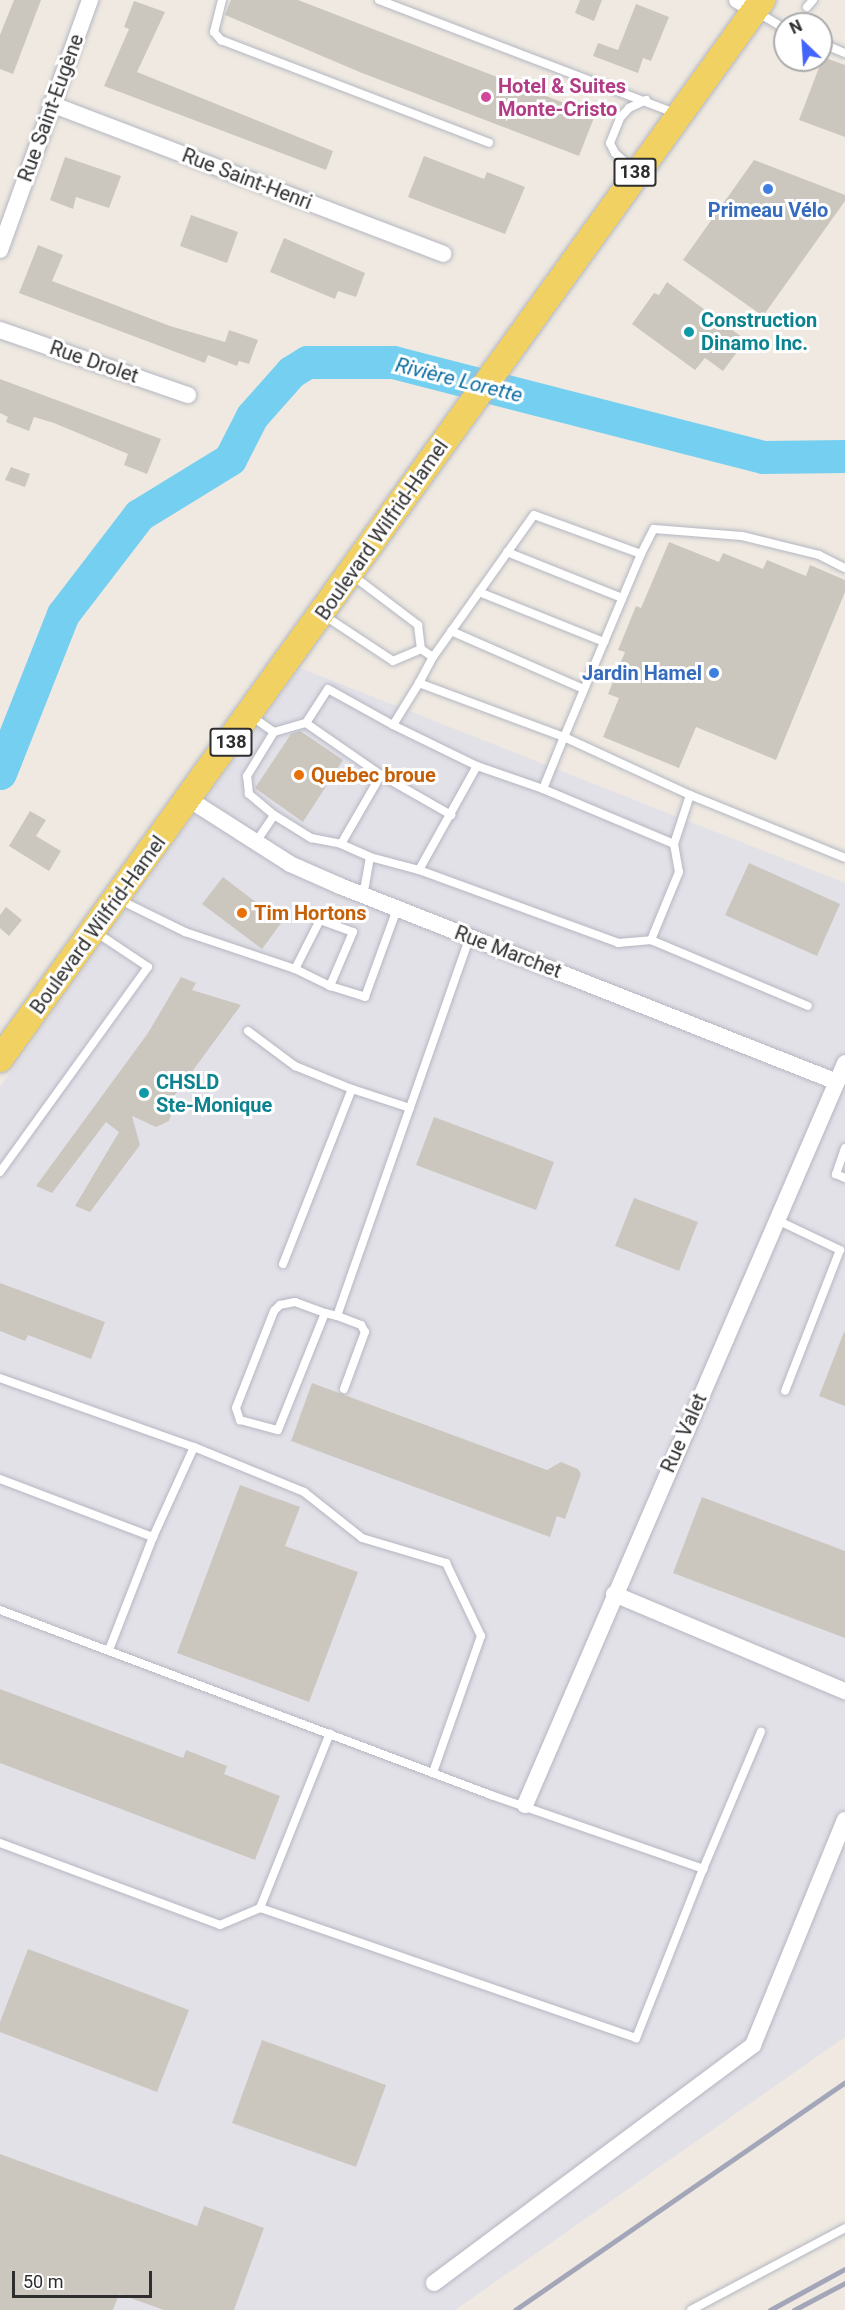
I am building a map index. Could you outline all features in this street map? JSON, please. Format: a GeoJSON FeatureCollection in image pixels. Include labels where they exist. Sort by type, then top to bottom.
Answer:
{"type":"FeatureCollection","features":[{"type":"Feature","properties":{"kind":"main road","name":"Boulevard Wilfrid-Hamel"},"geometry":{"type":"LineString","coordinates":[[0,1059],[190,800],[678,114],[752,3]]}},
{"type":"Feature","properties":{"kind":"street","name":"Rue Saint-Eugène"},"geometry":{"type":"LineString","coordinates":[[0,250],[90,0]]}},
{"type":"Feature","properties":{"kind":"street","name":"Rue Saint-Henri"},"geometry":{"type":"LineString","coordinates":[[51,104],[443,254]]}},
{"type":"Feature","properties":{"kind":"street","name":"Rue Drolet"},"geometry":{"type":"LineString","coordinates":[[0,330],[188,395]]}},
{"type":"Feature","properties":{"kind":"street","name":"Rue Marchet"},"geometry":{"type":"LineString","coordinates":[[190,800],[290,864],[397,909],[841,1083]]}},
{"type":"Feature","properties":{"kind":"street","name":"Rue Valet"},"geometry":{"type":"LineString","coordinates":[[525,1805],[776,1220],[841,1083],[845,1063]]}},
{"type":"Feature","properties":{"kind":"street"},"geometry":{"type":"LineString","coordinates":[[614,1594],[845,1691]]}},
{"type":"Feature","properties":{"kind":"street"},"geometry":{"type":"LineString","coordinates":[[434,2283],[753,2045],[845,1820]]}},
{"type":"Feature","properties":{"kind":"lane"},"geometry":{"type":"LineString","coordinates":[[222,0],[214,32],[221,40],[489,143]]}},
{"type":"Feature","properties":{"kind":"lane"},"geometry":{"type":"LineString","coordinates":[[378,0],[678,114]]}},
{"type":"Feature","properties":{"kind":"lane"},"geometry":{"type":"LineString","coordinates":[[752,3],[773,20]]}},
{"type":"Feature","properties":{"kind":"lane"},"geometry":{"type":"LineString","coordinates":[[636,171],[615,153],[610,142],[620,118],[629,108],[646,100]]}},
{"type":"Feature","properties":{"kind":"lane"},"geometry":{"type":"LineString","coordinates":[[393,724],[420,683],[433,657],[534,515],[641,554]]}},
{"type":"Feature","properties":{"kind":"lane"},"geometry":{"type":"LineString","coordinates":[[543,789],[622,598],[654,529],[742,536],[819,555],[845,568]]}},
{"type":"Feature","properties":{"kind":"lane"},"geometry":{"type":"LineString","coordinates":[[507,552],[622,598]]}},
{"type":"Feature","properties":{"kind":"lane"},"geometry":{"type":"LineString","coordinates":[[350,574],[418,625],[421,649],[433,657]]}},
{"type":"Feature","properties":{"kind":"lane"},"geometry":{"type":"LineString","coordinates":[[479,592],[604,642]]}},
{"type":"Feature","properties":{"kind":"lane"},"geometry":{"type":"LineString","coordinates":[[322,614],[393,661],[421,649]]}},
{"type":"Feature","properties":{"kind":"lane"},"geometry":{"type":"LineString","coordinates":[[451,631],[585,689]]}},
{"type":"Feature","properties":{"kind":"lane"},"geometry":{"type":"LineString","coordinates":[[420,683],[564,737],[690,795],[845,858]]}},
{"type":"Feature","properties":{"kind":"lane"},"geometry":{"type":"LineString","coordinates":[[674,844],[543,789],[477,766],[328,689],[306,723],[274,732],[247,776],[249,794],[274,815],[311,838],[341,844],[370,857],[418,870],[618,943],[651,940],[808,1006]]}},
{"type":"Feature","properties":{"kind":"lane"},"geometry":{"type":"LineString","coordinates":[[249,716],[274,732]]}},
{"type":"Feature","properties":{"kind":"lane"},"geometry":{"type":"LineString","coordinates":[[306,723],[381,775],[451,815]]}},
{"type":"Feature","properties":{"kind":"lane"},"geometry":{"type":"LineString","coordinates":[[418,870],[477,766]]}},
{"type":"Feature","properties":{"kind":"lane"},"geometry":{"type":"LineString","coordinates":[[341,844],[381,775]]}},
{"type":"Feature","properties":{"kind":"lane"},"geometry":{"type":"LineString","coordinates":[[651,940],[679,872],[674,844],[690,795]]}},
{"type":"Feature","properties":{"kind":"lane"},"geometry":{"type":"LineString","coordinates":[[256,842],[274,815]]}},
{"type":"Feature","properties":{"kind":"lane"},"geometry":{"type":"LineString","coordinates":[[363,895],[370,857]]}},
{"type":"Feature","properties":{"kind":"lane"},"geometry":{"type":"LineString","coordinates":[[117,899],[185,932],[296,969],[330,986],[365,997],[397,909]]}},
{"type":"Feature","properties":{"kind":"lane"},"geometry":{"type":"LineString","coordinates":[[296,969],[320,920],[353,932],[330,986]]}},
{"type":"Feature","properties":{"kind":"lane"},"geometry":{"type":"LineString","coordinates":[[0,1172],[148,967],[94,931]]}},
{"type":"Feature","properties":{"kind":"lane"},"geometry":{"type":"LineString","coordinates":[[338,1316],[470,937]]}},
{"type":"Feature","properties":{"kind":"lane"},"geometry":{"type":"LineString","coordinates":[[248,1031],[295,1066],[352,1089],[410,1108]]}},
{"type":"Feature","properties":{"kind":"lane"},"geometry":{"type":"LineString","coordinates":[[284,1264],[352,1089]]}},
{"type":"Feature","properties":{"kind":"lane"},"geometry":{"type":"LineString","coordinates":[[845,1148],[836,1174],[845,1178]]}},
{"type":"Feature","properties":{"kind":"lane"},"geometry":{"type":"LineString","coordinates":[[776,1220],[840,1250],[784,1391]]}},
{"type":"Feature","properties":{"kind":"lane"},"geometry":{"type":"LineString","coordinates":[[325,1313],[283,1423],[273,1430],[240,1420],[236,1408],[274,1311],[280,1305],[295,1302],[361,1325],[365,1332],[344,1389]]}},
{"type":"Feature","properties":{"kind":"lane"},"geometry":{"type":"LineString","coordinates":[[0,1378],[194,1447],[304,1492],[362,1538],[446,1563],[481,1636],[432,1772]]}},
{"type":"Feature","properties":{"kind":"lane"},"geometry":{"type":"LineString","coordinates":[[109,1650],[153,1537],[194,1447]]}},
{"type":"Feature","properties":{"kind":"lane"},"geometry":{"type":"LineString","coordinates":[[0,1479],[153,1537]]}},
{"type":"Feature","properties":{"kind":"lane"},"geometry":{"type":"LineString","coordinates":[[0,1611],[432,1772],[703,1869]]}},
{"type":"Feature","properties":{"kind":"lane"},"geometry":{"type":"LineString","coordinates":[[0,1844],[220,1924],[260,1908],[636,2038],[703,1869],[761,1732]]}},
{"type":"Feature","properties":{"kind":"lane"},"geometry":{"type":"LineString","coordinates":[[260,1908],[330,1733]]}},
{"type":"Feature","properties":{"kind":"lane"},"geometry":{"type":"LineString","coordinates":[[691,2310],[845,2228]]}},
{"type":"Feature","properties":{"kind":"shaded area"},"geometry":{"type":"Polygon","coordinates":[[[300,668],[845,883],[845,2037],[455,2310],[0,2310],[0,1087],[300,668]]]}},
{"type":"Feature","properties":{"kind":"building"},"geometry":{"type":"Polygon","coordinates":[[[14,0],[41,0],[13,74],[0,69],[0,35],[14,0]]]}},
{"type":"Feature","properties":{"kind":"building","name":"Hotel & Suites Monte-Cristo"},"geometry":{"type":"Polygon","coordinates":[[[231,0],[298,0],[595,115],[579,156],[362,73],[225,15],[231,0]]]}},
{"type":"Feature","properties":{"kind":"building"},"geometry":{"type":"Polygon","coordinates":[[[580,0],[602,0],[594,21],[575,13],[580,0]]]}},
{"type":"Feature","properties":{"kind":"building"},"geometry":{"type":"Polygon","coordinates":[[[134,1],[165,12],[137,72],[333,151],[326,170],[104,86],[129,29],[124,27],[134,1]]]}},
{"type":"Feature","properties":{"kind":"building"},"geometry":{"type":"Polygon","coordinates":[[[636,4],[669,17],[651,61],[643,58],[638,73],[593,56],[598,43],[618,50],[636,4]]]}},
{"type":"Feature","properties":{"kind":"building"},"geometry":{"type":"Polygon","coordinates":[[[833,61],[845,65],[845,137],[799,120],[817,72],[833,72],[833,61]]]}},
{"type":"Feature","properties":{"kind":"building"},"geometry":{"type":"Polygon","coordinates":[[[424,156],[484,179],[487,172],[525,187],[505,234],[408,197],[424,156]]]}},
{"type":"Feature","properties":{"kind":"building"},"geometry":{"type":"Polygon","coordinates":[[[65,157],[121,176],[109,208],[76,197],[73,209],[50,200],[65,157]]]}},
{"type":"Feature","properties":{"kind":"building"},"geometry":{"type":"Polygon","coordinates":[[[754,160],[845,195],[845,201],[763,316],[683,260],[754,160]]]}},
{"type":"Feature","properties":{"kind":"building"},"geometry":{"type":"Polygon","coordinates":[[[191,215],[238,232],[227,263],[180,246],[191,215]]]}},
{"type":"Feature","properties":{"kind":"building"},"geometry":{"type":"Polygon","coordinates":[[[284,238],[365,273],[356,297],[338,291],[335,299],[270,272],[284,238]]]}},
{"type":"Feature","properties":{"kind":"building"},"geometry":{"type":"Polygon","coordinates":[[[38,245],[63,255],[52,281],[170,326],[225,342],[229,330],[258,340],[249,364],[239,361],[237,366],[208,355],[205,363],[19,293],[38,245]]]}},
{"type":"Feature","properties":{"kind":"building","name":"Construction Dinamo Inc."},"geometry":{"type":"Polygon","coordinates":[[[667,282],[746,340],[723,371],[705,358],[695,370],[632,324],[654,293],[659,295],[667,282]]]}},
{"type":"Feature","properties":{"kind":"building"},"geometry":{"type":"Polygon","coordinates":[[[0,379],[161,439],[147,474],[124,465],[128,454],[54,423],[34,417],[29,431],[6,422],[8,417],[0,413],[0,379]]]}},
{"type":"Feature","properties":{"kind":"building"},"geometry":{"type":"Polygon","coordinates":[[[11,467],[30,474],[25,487],[5,480],[11,467]]]}},
{"type":"Feature","properties":{"kind":"building","name":"Jardin Hamel"},"geometry":{"type":"Polygon","coordinates":[[[669,542],[719,562],[723,553],[763,569],[767,560],[806,576],[810,565],[845,580],[845,592],[776,760],[696,727],[679,768],[603,737],[619,698],[608,694],[625,652],[618,650],[636,606],[641,608],[669,542]]]}},
{"type":"Feature","properties":{"kind":"building","name":"Quebec broue"},"geometry":{"type":"Polygon","coordinates":[[[300,731],[343,760],[303,822],[255,788],[291,734],[300,731]]]}},
{"type":"Feature","properties":{"kind":"building"},"geometry":{"type":"Polygon","coordinates":[[[30,811],[46,820],[36,836],[61,851],[49,871],[9,846],[30,811]]]}},
{"type":"Feature","properties":{"kind":"building"},"geometry":{"type":"Polygon","coordinates":[[[749,863],[840,904],[817,956],[725,915],[749,863]]]}},
{"type":"Feature","properties":{"kind":"building","name":"Tim Hortons"},"geometry":{"type":"Polygon","coordinates":[[[223,877],[282,922],[262,949],[202,904],[223,877]]]}},
{"type":"Feature","properties":{"kind":"building"},"geometry":{"type":"Polygon","coordinates":[[[6,907],[22,920],[9,936],[0,928],[0,915],[6,907]]]}},
{"type":"Feature","properties":{"kind":"building","name":"CHSLD Ste-Monique"},"geometry":{"type":"Polygon","coordinates":[[[181,977],[196,983],[192,990],[241,1005],[172,1099],[175,1103],[169,1121],[156,1127],[132,1116],[140,1145],[90,1212],[75,1206],[119,1132],[106,1122],[52,1193],[36,1186],[148,1033],[181,977]]]}},
{"type":"Feature","properties":{"kind":"building"},"geometry":{"type":"Polygon","coordinates":[[[434,1117],[554,1162],[536,1210],[416,1165],[434,1117]]]}},
{"type":"Feature","properties":{"kind":"building"},"geometry":{"type":"Polygon","coordinates":[[[634,1198],[698,1222],[679,1271],[615,1246],[634,1198]]]}},
{"type":"Feature","properties":{"kind":"building"},"geometry":{"type":"Polygon","coordinates":[[[0,1283],[105,1322],[91,1359],[28,1335],[25,1341],[0,1331],[0,1283]]]}},
{"type":"Feature","properties":{"kind":"building"},"geometry":{"type":"Polygon","coordinates":[[[845,1332],[845,1406],[819,1396],[845,1332]]]}},
{"type":"Feature","properties":{"kind":"building"},"geometry":{"type":"Polygon","coordinates":[[[312,1383],[547,1470],[561,1462],[578,1469],[581,1474],[565,1519],[557,1516],[550,1537],[291,1441],[312,1383]]]}},
{"type":"Feature","properties":{"kind":"building"},"geometry":{"type":"Polygon","coordinates":[[[240,1485],[300,1507],[285,1546],[358,1572],[309,1702],[177,1653],[240,1485]]]}},
{"type":"Feature","properties":{"kind":"building"},"geometry":{"type":"Polygon","coordinates":[[[702,1497],[845,1551],[845,1638],[673,1573],[702,1497]]]}},
{"type":"Feature","properties":{"kind":"building"},"geometry":{"type":"Polygon","coordinates":[[[0,1689],[183,1758],[186,1750],[227,1766],[224,1774],[280,1796],[255,1860],[0,1763],[0,1689]]]}},
{"type":"Feature","properties":{"kind":"building"},"geometry":{"type":"Polygon","coordinates":[[[28,1949],[189,2010],[157,2092],[0,2032],[0,2022],[28,1949]]]}},
{"type":"Feature","properties":{"kind":"building"},"geometry":{"type":"Polygon","coordinates":[[[262,2040],[386,2085],[356,2167],[232,2123],[262,2040]]]}},
{"type":"Feature","properties":{"kind":"building"},"geometry":{"type":"Polygon","coordinates":[[[0,2154],[197,2226],[204,2206],[264,2228],[234,2310],[164,2310],[119,2294],[113,2310],[0,2310],[0,2154]]]}},
{"type":"Feature","properties":{"kind":"waterway","name":"Rivière Lorette"},"geometry":{"type":"LineString","coordinates":[[0,773],[63,614],[139,515],[230,459],[252,416],[291,372],[307,362],[393,362],[763,457],[845,456]]}},
{"type":"Feature","properties":{"kind":"railway"},"geometry":{"type":"LineString","coordinates":[[515,2310],[845,2082]]}},
{"type":"Feature","properties":{"kind":"railway"},"geometry":{"type":"LineString","coordinates":[[770,2310],[845,2269]]}},
{"type":"Feature","properties":{"kind":"railway"},"geometry":{"type":"LineString","coordinates":[[794,2310],[845,2283]]}},
{"type":"Feature","properties":{"kind":"place","name":"Hotel & Suites Monte-Cristo"},"geometry":{"type":"Point","coordinates":[486,97]}},
{"type":"Feature","properties":{"kind":"place","name":"Primeau Vélo"},"geometry":{"type":"Point","coordinates":[768,189]}},
{"type":"Feature","properties":{"kind":"place","name":"Construction Dinamo Inc."},"geometry":{"type":"Point","coordinates":[689,332]}},
{"type":"Feature","properties":{"kind":"place","name":"Jardin Hamel"},"geometry":{"type":"Point","coordinates":[714,673]}},
{"type":"Feature","properties":{"kind":"place","name":"Quebec broue"},"geometry":{"type":"Point","coordinates":[299,775]}},
{"type":"Feature","properties":{"kind":"place","name":"Tim Hortons"},"geometry":{"type":"Point","coordinates":[242,913]}},
{"type":"Feature","properties":{"kind":"place","name":"CHSLD Ste-Monique"},"geometry":{"type":"Point","coordinates":[144,1093]}}]}
